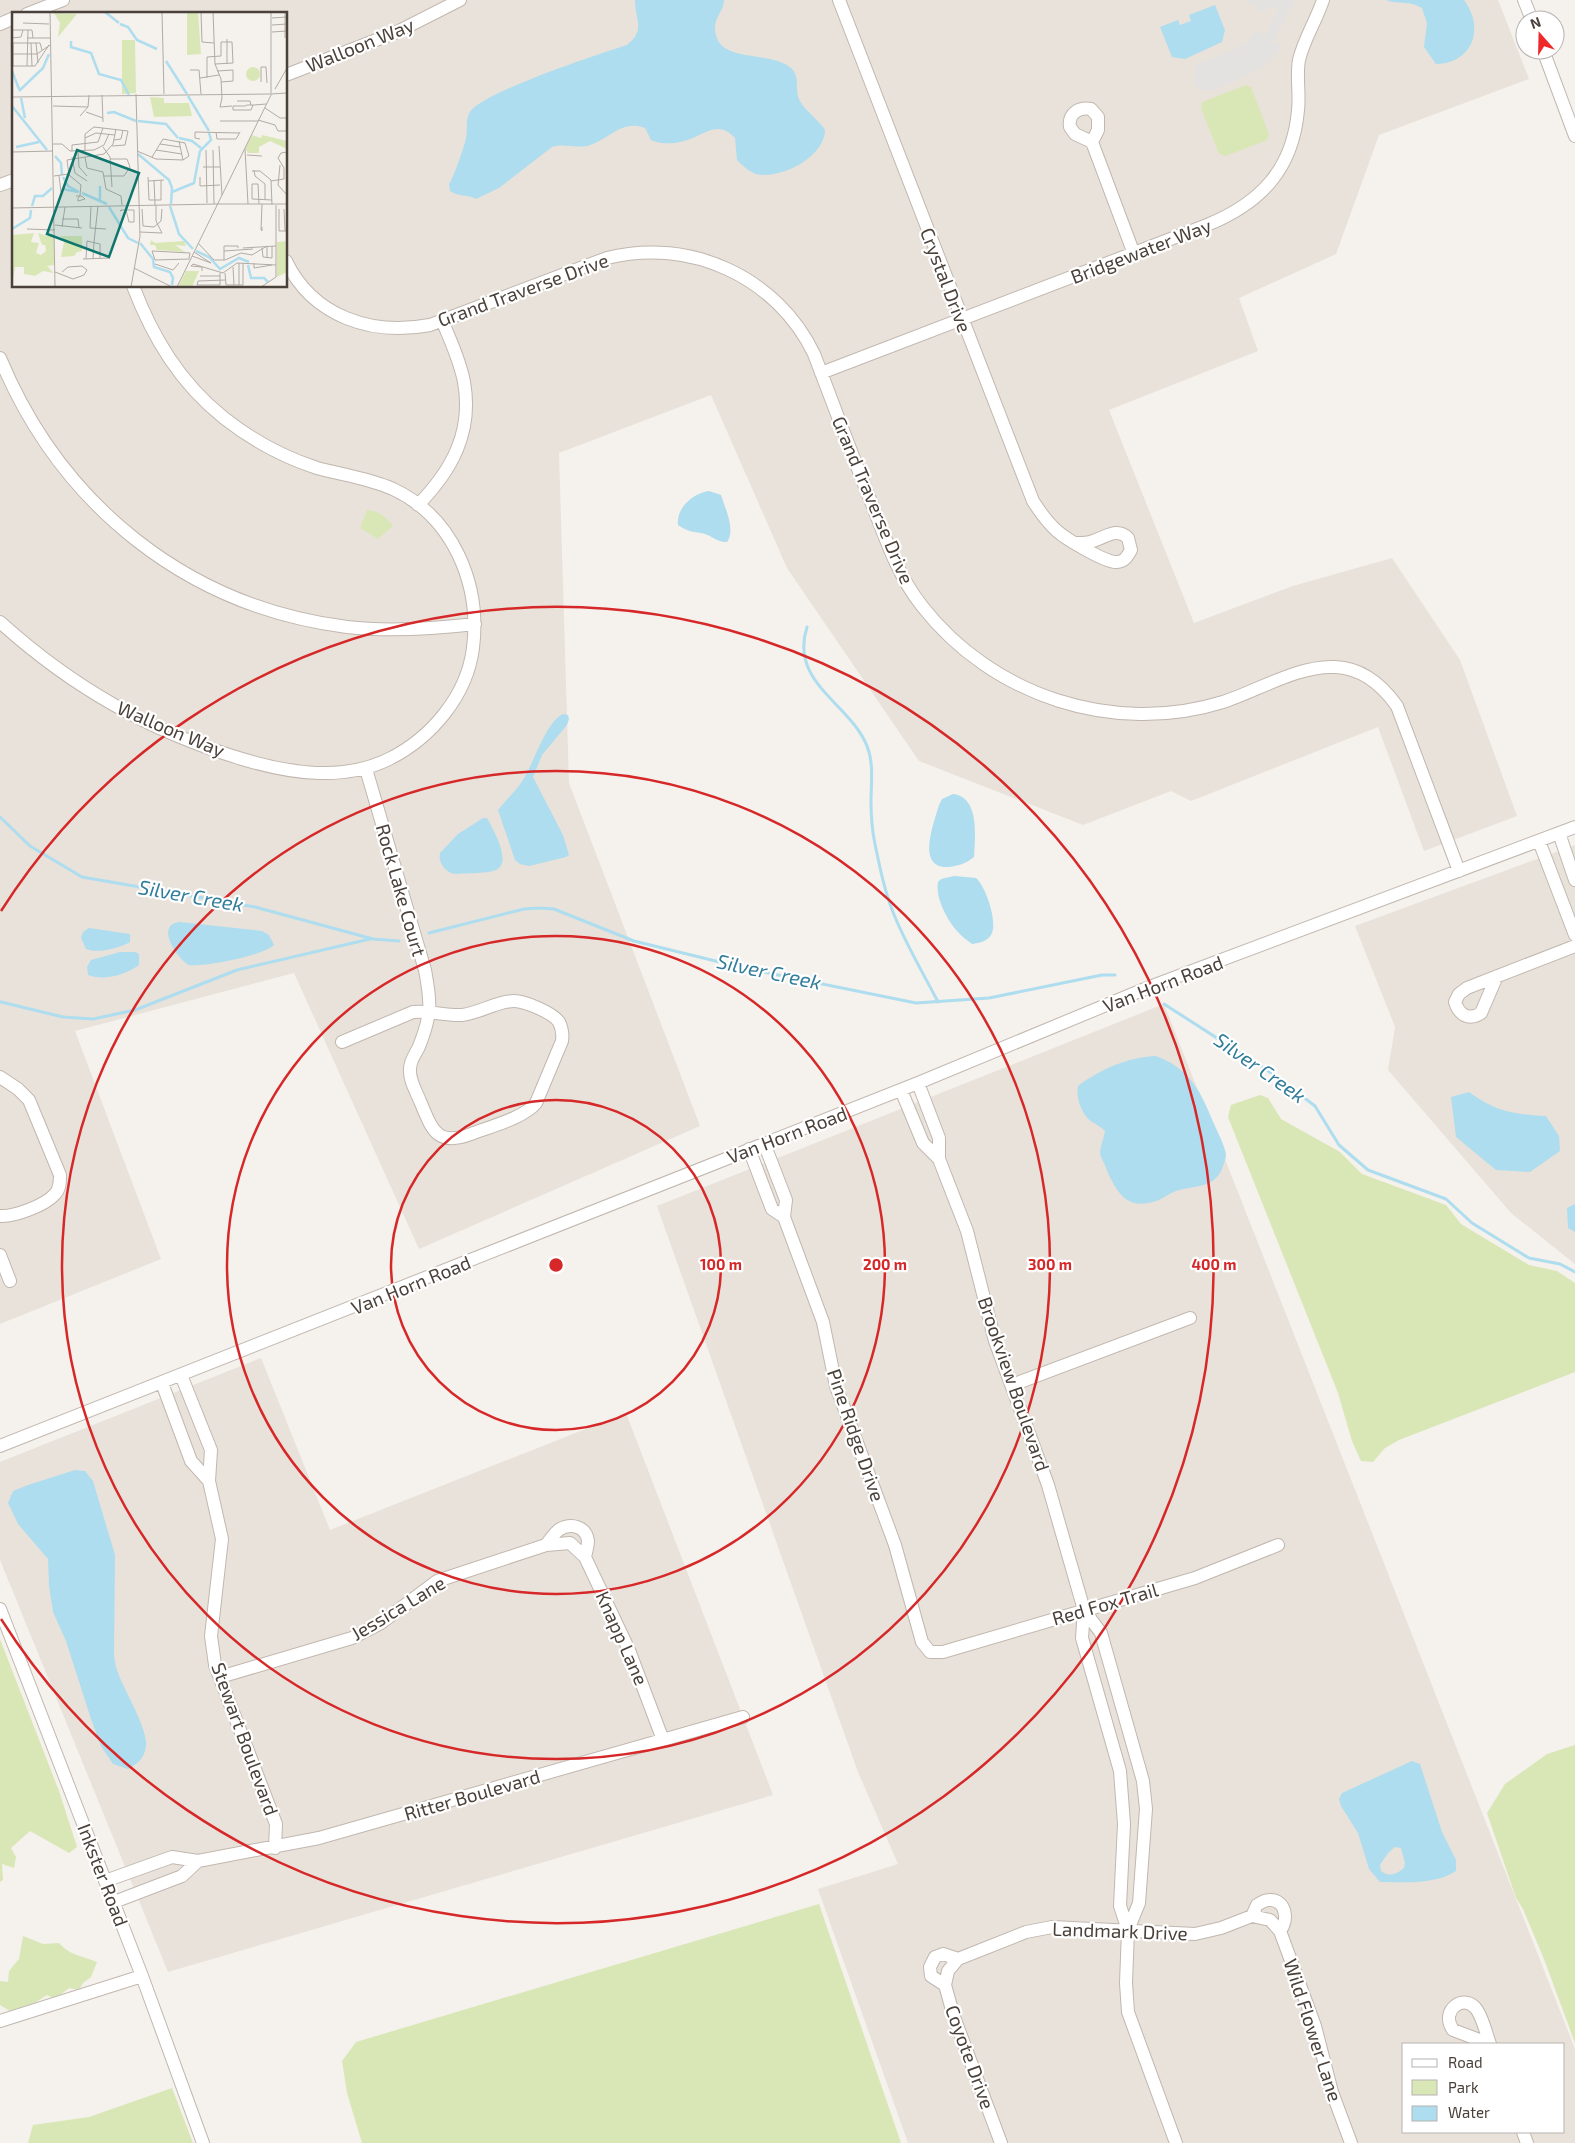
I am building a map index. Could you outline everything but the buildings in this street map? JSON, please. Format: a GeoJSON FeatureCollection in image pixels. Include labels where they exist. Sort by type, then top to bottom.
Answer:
{"type":"FeatureCollection","features":[{"type":"Feature","properties":{"kind":"street"},"geometry":{"type":"LineString","coordinates":[[33,12],[63,0]]}},
{"type":"Feature","properties":{"kind":"street","name":"Walloon Way"},"geometry":{"type":"LineString","coordinates":[[288,74],[398,32],[460,0]]}},
{"type":"Feature","properties":{"kind":"street","name":"Crystal Drive"},"geometry":{"type":"LineString","coordinates":[[839,0],[1032,501],[1044,518],[1059,533],[1076,543]]}},
{"type":"Feature","properties":{"kind":"street","name":"Bridgewater Way"},"geometry":{"type":"LineString","coordinates":[[821,373],[1134,254],[1230,215],[1260,194],[1275,177],[1287,156],[1294,136],[1299,104],[1297,83],[1299,61],[1323,0]]}},
{"type":"Feature","properties":{"kind":"street"},"geometry":{"type":"LineString","coordinates":[[0,24],[12,19]]}},
{"type":"Feature","properties":{"kind":"street"},"geometry":{"type":"LineString","coordinates":[[1547,60],[1575,136]]}},
{"type":"Feature","properties":{"kind":"street"},"geometry":{"type":"LineString","coordinates":[[1092,142],[1134,254]]}},
{"type":"Feature","properties":{"kind":"street"},"geometry":{"type":"LineString","coordinates":[[0,185],[12,181]]}},
{"type":"Feature","properties":{"kind":"street","name":"Grand Traverse Drive"},"geometry":{"type":"LineString","coordinates":[[288,264],[308,292],[330,310],[346,319],[374,327],[400,329],[430,324],[608,258],[639,252],[680,254],[700,258],[729,269],[746,278],[775,300],[802,332],[821,373],[900,572],[921,606],[975,658],[1016,684],[1047,697],[1098,710],[1131,713],[1180,711],[1210,705],[1316,668],[1342,668],[1365,675],[1380,686],[1397,706],[1459,871]]}},
{"type":"Feature","properties":{"kind":"street","name":"Walloon Way"},"geometry":{"type":"LineString","coordinates":[[0,622],[49,663],[83,687],[148,724],[190,741],[250,761],[288,770],[334,774],[366,769],[390,758],[418,742],[442,716],[468,674],[473,652],[475,624],[473,596],[459,554],[445,533],[418,505],[394,489],[369,480],[319,468],[286,456],[254,439],[224,418],[192,388],[168,358],[146,318],[134,288]]}},
{"type":"Feature","properties":{"kind":"street"},"geometry":{"type":"LineString","coordinates":[[418,505],[444,476],[459,448],[466,413],[464,382],[442,320]]}},
{"type":"Feature","properties":{"kind":"street"},"geometry":{"type":"LineString","coordinates":[[0,358],[30,420],[72,479],[127,533],[178,570],[218,590],[268,610],[333,625],[404,630],[475,624]]}},
{"type":"Feature","properties":{"kind":"street","name":"Rock Lake Court"},"geometry":{"type":"LineString","coordinates":[[342,1042],[413,1012],[430,1012],[464,1014],[515,1001],[536,1008],[557,1020],[563,1034],[562,1041],[536,1103],[532,1108],[517,1116],[456,1138],[442,1137],[433,1131],[412,1083],[410,1070],[411,1062],[419,1048],[430,1012],[425,970],[366,769]]}},
{"type":"Feature","properties":{"kind":"street","name":"Van Horn Road"},"geometry":{"type":"LineString","coordinates":[[0,1446],[901,1090],[1152,986],[1575,827]]}},
{"type":"Feature","properties":{"kind":"street"},"geometry":{"type":"LineString","coordinates":[[1559,834],[1575,880]]}},
{"type":"Feature","properties":{"kind":"street"},"geometry":{"type":"LineString","coordinates":[[1540,841],[1575,935]]}},
{"type":"Feature","properties":{"kind":"street"},"geometry":{"type":"LineString","coordinates":[[1497,976],[1575,946]]}},
{"type":"Feature","properties":{"kind":"street"},"geometry":{"type":"LineString","coordinates":[[0,1077],[24,1094],[34,1108],[60,1175],[59,1188],[47,1202],[14,1214],[0,1216]]}},
{"type":"Feature","properties":{"kind":"street","name":"Brookview Boulevard"},"geometry":{"type":"LineString","coordinates":[[918,1083],[939,1138],[939,1159],[967,1231],[995,1341],[1048,1485],[1084,1610],[1082,1638],[1120,1771],[1124,1833],[1120,1906],[1128,1930]]}},
{"type":"Feature","properties":{"kind":"street","name":"Brookview Boulevard"},"geometry":{"type":"LineString","coordinates":[[901,1090],[924,1143],[939,1159]]}},
{"type":"Feature","properties":{"kind":"street","name":"Pine Ridge Drive"},"geometry":{"type":"LineString","coordinates":[[764,1144],[786,1200],[784,1217],[823,1322],[836,1386],[895,1545],[922,1642],[930,1652]]}},
{"type":"Feature","properties":{"kind":"street","name":"Pine Ridge Drive"},"geometry":{"type":"LineString","coordinates":[[749,1149],[772,1209],[784,1217]]}},
{"type":"Feature","properties":{"kind":"street"},"geometry":{"type":"LineString","coordinates":[[0,1255],[10,1281]]}},
{"type":"Feature","properties":{"kind":"street"},"geometry":{"type":"LineString","coordinates":[[1012,1385],[1190,1318]]}},
{"type":"Feature","properties":{"kind":"street","name":"Stewart Boulevard"},"geometry":{"type":"LineString","coordinates":[[181,1375],[211,1450],[209,1481],[222,1539],[211,1636],[215,1665],[276,1824],[275,1848]]}},
{"type":"Feature","properties":{"kind":"street","name":"Stewart Boulevard"},"geometry":{"type":"LineString","coordinates":[[162,1383],[191,1461],[209,1481]]}},
{"type":"Feature","properties":{"kind":"street","name":"Jessica Lane"},"geometry":{"type":"LineString","coordinates":[[546,1545],[558,1530],[568,1526],[577,1526],[586,1534],[588,1542],[585,1556]]}},
{"type":"Feature","properties":{"kind":"street","name":"Jessica Lane"},"geometry":{"type":"LineString","coordinates":[[220,1678],[352,1638],[381,1623],[437,1581],[546,1545],[570,1543]]}},
{"type":"Feature","properties":{"kind":"street","name":"Knapp Lane"},"geometry":{"type":"LineString","coordinates":[[570,1543],[585,1556],[630,1650],[663,1740]]}},
{"type":"Feature","properties":{"kind":"street","name":"Red Fox Trail"},"geometry":{"type":"LineString","coordinates":[[930,1652],[943,1652],[1195,1578],[1278,1545]]}},
{"type":"Feature","properties":{"kind":"street","name":"Inkster Road"},"geometry":{"type":"LineString","coordinates":[[0,1609],[114,1902],[204,2143]]}},
{"type":"Feature","properties":{"kind":"street","name":"Brookview Boulevard"},"geometry":{"type":"LineString","coordinates":[[1084,1610],[1101,1633],[1136,1754],[1145,1800],[1139,1903],[1128,1930],[1126,1983],[1128,2012],[1176,2143]]}},
{"type":"Feature","properties":{"kind":"street","name":"Ritter Boulevard"},"geometry":{"type":"LineString","coordinates":[[105,1881],[172,1857],[198,1861],[275,1848],[319,1838],[743,1717]]}},
{"type":"Feature","properties":{"kind":"street"},"geometry":{"type":"LineString","coordinates":[[1124,1833],[1144,1834]]}},
{"type":"Feature","properties":{"kind":"street"},"geometry":{"type":"LineString","coordinates":[[114,1902],[182,1876],[198,1861]]}},
{"type":"Feature","properties":{"kind":"street"},"geometry":{"type":"LineString","coordinates":[[1252,1916],[1257,1905],[1268,1900],[1275,1902],[1282,1906],[1286,1915],[1286,1924],[1280,1931]]}},
{"type":"Feature","properties":{"kind":"street","name":"Landmark Drive"},"geometry":{"type":"LineString","coordinates":[[948,1971],[958,1959],[1026,1932],[1052,1927],[1195,1934],[1221,1928],[1252,1916]]}},
{"type":"Feature","properties":{"kind":"street","name":"Wild Flower Lane"},"geometry":{"type":"LineString","coordinates":[[1252,1916],[1270,1920],[1280,1931],[1316,2026],[1332,2092],[1351,2143]]}},
{"type":"Feature","properties":{"kind":"street"},"geometry":{"type":"LineString","coordinates":[[944,1985],[931,1976],[930,1967],[935,1956],[943,1954],[958,1959]]}},
{"type":"Feature","properties":{"kind":"street","name":"Coyote Drive"},"geometry":{"type":"LineString","coordinates":[[948,1971],[944,1985],[1001,2143]]}},
{"type":"Feature","properties":{"kind":"street"},"geometry":{"type":"LineString","coordinates":[[0,2021],[142,1976]]}},
{"type":"Feature","properties":{"kind":"shaded area"},"geometry":{"type":"Polygon","coordinates":[[[0,0],[1498,0],[1515,43],[1515,60],[1522,60],[1529,79],[1379,135],[1336,254],[1239,298],[1258,351],[1109,410],[1194,623],[1293,586],[1392,558],[1460,660],[1517,816],[1424,851],[1378,727],[1191,801],[1171,791],[1083,825],[919,761],[787,568],[711,395],[559,453],[569,783],[700,1126],[419,1249],[294,973],[75,1031],[161,1259],[0,1324],[0,0]]]}},
{"type":"Feature","properties":{"kind":"shaded area"},"geometry":{"type":"Polygon","coordinates":[[[1246,0],[1296,0],[1275,38],[1275,41],[1282,46],[1277,54],[1260,69],[1216,89],[1203,91],[1195,85],[1193,80],[1198,64],[1243,46],[1257,30],[1263,34],[1266,33],[1277,12],[1277,8],[1270,7],[1263,13],[1246,0]]]}},
{"type":"Feature","properties":{"kind":"shaded area"},"geometry":{"type":"Polygon","coordinates":[[[1575,845],[1575,1264],[1511,1213],[1388,1070],[1395,1027],[1355,926],[1575,845]]]}},
{"type":"Feature","properties":{"kind":"shaded area","name":"Silver Creek"},"geometry":{"type":"Polygon","coordinates":[[[1164,1004],[1575,2049],[1575,2143],[908,2143],[818,1889],[898,1864],[858,1772],[657,1206],[1164,1004]]]}},
{"type":"Feature","properties":{"kind":"shaded area"},"geometry":{"type":"Polygon","coordinates":[[[261,1358],[330,1530],[626,1413],[773,1795],[168,1972],[0,1560],[0,1462],[261,1358]]]}},
{"type":"Feature","properties":{"kind":"green space"},"geometry":{"type":"Polygon","coordinates":[[[1246,85],[1251,87],[1269,134],[1267,140],[1226,156],[1219,154],[1201,108],[1202,102],[1246,85]]]}},
{"type":"Feature","properties":{"kind":"green space"},"geometry":{"type":"Polygon","coordinates":[[[367,510],[382,515],[393,526],[378,539],[360,528],[367,510]]]}},
{"type":"Feature","properties":{"kind":"green space"},"geometry":{"type":"Polygon","coordinates":[[[1260,1095],[1268,1098],[1281,1119],[1340,1152],[1362,1174],[1446,1205],[1461,1224],[1529,1265],[1557,1271],[1575,1283],[1575,1372],[1399,1440],[1385,1448],[1373,1462],[1361,1461],[1352,1441],[1338,1393],[1228,1117],[1231,1105],[1260,1095]]]}},
{"type":"Feature","properties":{"kind":"green space"},"geometry":{"type":"Polygon","coordinates":[[[0,1639],[59,1791],[77,1847],[69,1853],[30,1831],[11,1848],[16,1857],[14,1868],[2,1864],[3,1880],[0,1882],[0,1639]]]}},
{"type":"Feature","properties":{"kind":"green space"},"geometry":{"type":"Polygon","coordinates":[[[1575,1745],[1575,2043],[1544,1959],[1523,1909],[1516,1898],[1487,1813],[1505,1784],[1547,1754],[1575,1745]]]}},
{"type":"Feature","properties":{"kind":"green space"},"geometry":{"type":"Polygon","coordinates":[[[819,1904],[901,2143],[362,2143],[347,2093],[342,2061],[356,2042],[819,1904]]]}},
{"type":"Feature","properties":{"kind":"green space"},"geometry":{"type":"Polygon","coordinates":[[[23,1936],[43,1944],[59,1943],[72,1953],[97,1962],[91,1977],[83,1983],[79,1990],[69,1988],[55,1999],[47,1995],[33,2004],[10,2011],[0,2005],[0,1981],[8,1982],[9,1971],[19,1959],[23,1936]]]}},
{"type":"Feature","properties":{"kind":"green space"},"geometry":{"type":"Polygon","coordinates":[[[172,2088],[193,2143],[28,2143],[33,2125],[89,2117],[172,2088]]]}},
{"type":"Feature","properties":{"kind":"water"},"geometry":{"type":"Polygon","coordinates":[[[635,0],[724,0],[715,25],[718,40],[724,48],[734,52],[781,62],[791,68],[796,76],[797,93],[800,101],[825,130],[823,140],[818,149],[800,164],[788,170],[766,175],[756,174],[748,170],[737,160],[735,138],[724,130],[714,129],[688,140],[666,143],[651,140],[645,128],[629,126],[587,146],[561,145],[552,147],[499,188],[476,199],[450,191],[449,184],[467,135],[470,112],[496,94],[518,84],[627,45],[633,40],[638,29],[635,0]]]}},
{"type":"Feature","properties":{"kind":"water"},"geometry":{"type":"Polygon","coordinates":[[[1386,0],[1464,0],[1474,22],[1472,42],[1467,51],[1459,58],[1436,64],[1424,47],[1427,23],[1422,8],[1412,4],[1386,0]]]}},
{"type":"Feature","properties":{"kind":"water"},"geometry":{"type":"Polygon","coordinates":[[[1215,5],[1225,30],[1222,42],[1185,59],[1172,57],[1160,27],[1178,20],[1180,25],[1191,21],[1189,15],[1215,5]]]}},
{"type":"Feature","properties":{"kind":"water"},"geometry":{"type":"Polygon","coordinates":[[[709,491],[721,495],[727,512],[730,531],[727,542],[705,534],[688,531],[678,525],[680,513],[687,502],[703,492],[709,491]]]}},
{"type":"Feature","properties":{"kind":"water"},"geometry":{"type":"Polygon","coordinates":[[[563,714],[568,715],[567,725],[542,755],[533,777],[563,835],[569,855],[529,866],[520,864],[515,860],[498,810],[523,780],[545,734],[563,714]]]}},
{"type":"Feature","properties":{"kind":"water"},"geometry":{"type":"Polygon","coordinates":[[[953,794],[962,797],[968,802],[972,810],[975,829],[974,857],[956,866],[939,866],[932,861],[930,853],[931,833],[942,799],[953,794]]]}},
{"type":"Feature","properties":{"kind":"water"},"geometry":{"type":"Polygon","coordinates":[[[483,818],[487,818],[500,844],[503,859],[502,865],[494,871],[483,873],[454,874],[448,871],[441,863],[440,853],[458,834],[483,818]]]}},
{"type":"Feature","properties":{"kind":"water"},"geometry":{"type":"Polygon","coordinates":[[[954,876],[976,878],[987,896],[992,912],[993,927],[991,936],[984,941],[972,944],[959,933],[946,915],[938,894],[938,882],[941,879],[954,876]]]}},
{"type":"Feature","properties":{"kind":"water"},"geometry":{"type":"Polygon","coordinates":[[[180,922],[262,931],[269,935],[274,945],[259,953],[234,960],[189,965],[184,962],[174,949],[168,935],[172,924],[180,922]]]}},
{"type":"Feature","properties":{"kind":"water"},"geometry":{"type":"Polygon","coordinates":[[[89,928],[130,934],[130,942],[109,950],[97,951],[86,949],[81,938],[83,932],[89,928]]]}},
{"type":"Feature","properties":{"kind":"water"},"geometry":{"type":"Polygon","coordinates":[[[120,952],[135,952],[139,954],[139,965],[128,972],[114,976],[94,977],[88,975],[87,967],[91,960],[120,952]]]}},
{"type":"Feature","properties":{"kind":"water"},"geometry":{"type":"Polygon","coordinates":[[[1156,1056],[1175,1065],[1195,1085],[1219,1134],[1226,1156],[1220,1173],[1210,1182],[1176,1191],[1156,1201],[1140,1204],[1126,1199],[1116,1189],[1100,1154],[1105,1131],[1088,1119],[1082,1110],[1078,1086],[1096,1074],[1125,1061],[1156,1056]]]}},
{"type":"Feature","properties":{"kind":"water"},"geometry":{"type":"Polygon","coordinates":[[[1469,1092],[1488,1104],[1506,1111],[1546,1116],[1559,1136],[1560,1151],[1530,1172],[1496,1170],[1456,1137],[1451,1097],[1469,1092]]]}},
{"type":"Feature","properties":{"kind":"water"},"geometry":{"type":"Polygon","coordinates":[[[1575,1204],[1575,1232],[1568,1228],[1567,1208],[1575,1204]]]}},
{"type":"Feature","properties":{"kind":"water"},"geometry":{"type":"Polygon","coordinates":[[[75,1470],[85,1471],[93,1481],[115,1555],[115,1664],[146,1738],[143,1757],[128,1769],[113,1764],[101,1746],[66,1641],[53,1612],[49,1586],[48,1559],[18,1524],[8,1503],[13,1491],[75,1470]]]}},
{"type":"Feature","properties":{"kind":"water"},"geometry":{"type":"Polygon","coordinates":[[[1412,1761],[1420,1764],[1442,1832],[1456,1860],[1456,1871],[1439,1879],[1429,1881],[1380,1882],[1369,1869],[1358,1833],[1341,1806],[1339,1799],[1342,1793],[1412,1761]],[[1395,1847],[1388,1853],[1380,1865],[1381,1871],[1392,1874],[1404,1868],[1405,1863],[1401,1848],[1395,1847]]]}},
{"type":"Feature","properties":{"kind":"waterway"},"geometry":{"type":"LineString","coordinates":[[807,627],[804,646],[806,663],[814,678],[859,731],[867,746],[871,766],[872,828],[886,890],[891,908],[900,928],[938,1002]]}},
{"type":"Feature","properties":{"kind":"waterway","name":"Silver Creek"},"geometry":{"type":"LineString","coordinates":[[0,817],[30,846],[82,877],[255,907],[373,939],[399,941]]}},
{"type":"Feature","properties":{"kind":"waterway","name":"Silver Creek"},"geometry":{"type":"LineString","coordinates":[[429,933],[524,909],[554,909],[634,941],[748,969],[916,1003],[989,998],[1102,975],[1115,975]]}},
{"type":"Feature","properties":{"kind":"waterway"},"geometry":{"type":"LineString","coordinates":[[1,1002],[63,1017],[93,1019],[135,1010],[237,970],[370,939]]}},
{"type":"Feature","properties":{"kind":"waterway","name":"Silver Creek"},"geometry":{"type":"LineString","coordinates":[[1164,1004],[1273,1074],[1315,1106],[1339,1145],[1368,1170],[1446,1199],[1472,1223],[1529,1258],[1560,1264],[1575,1272]]}}]}
